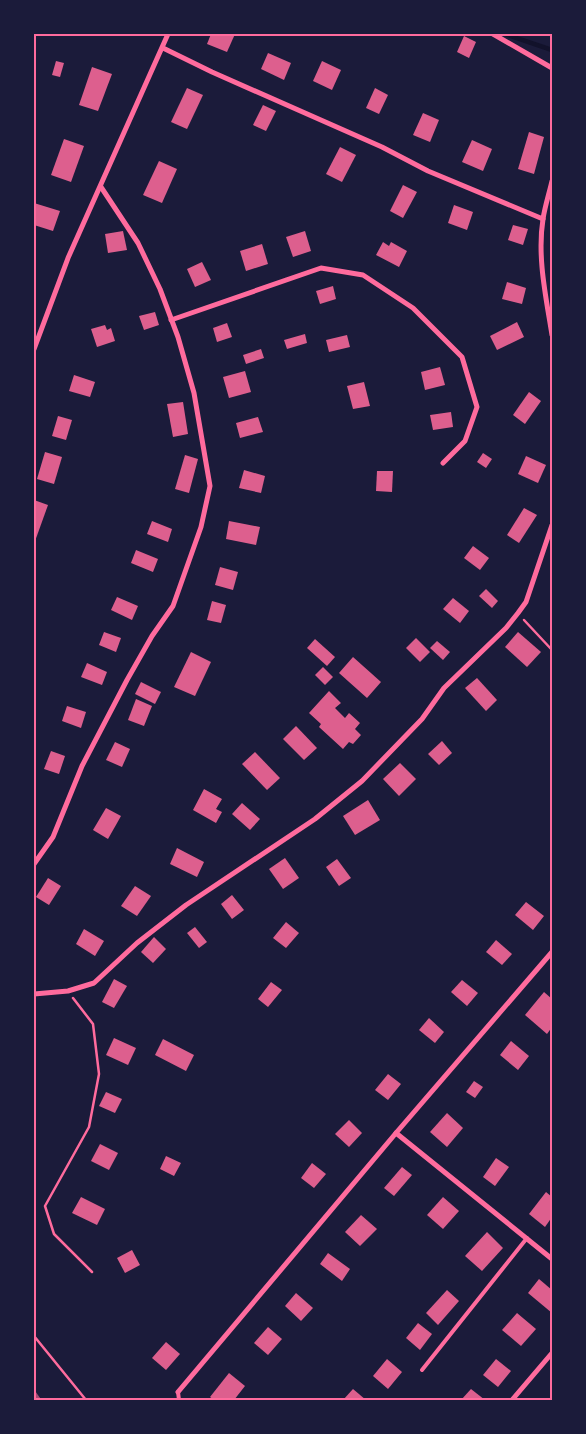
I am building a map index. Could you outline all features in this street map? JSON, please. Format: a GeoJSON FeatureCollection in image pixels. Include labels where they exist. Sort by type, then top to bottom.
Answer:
{"type":"FeatureCollection","features":[{"type":"Feature","properties":{"kind":"street"},"geometry":{"type":"LineString","coordinates":[[34,349],[68,258],[168,34]]}},
{"type":"Feature","properties":{"kind":"street"},"geometry":{"type":"LineString","coordinates":[[493,34],[552,68]]}},
{"type":"Feature","properties":{"kind":"street"},"geometry":{"type":"LineString","coordinates":[[163,48],[212,72],[382,147],[428,171],[543,219]]}},
{"type":"Feature","properties":{"kind":"street"},"geometry":{"type":"LineString","coordinates":[[552,181],[543,219],[543,278],[552,335]]}},
{"type":"Feature","properties":{"kind":"street"},"geometry":{"type":"LineString","coordinates":[[34,864],[53,837],[82,766],[127,680],[152,636],[173,606],[201,528],[210,486],[194,392],[160,288],[138,243],[101,186]]}},
{"type":"Feature","properties":{"kind":"street"},"geometry":{"type":"LineString","coordinates":[[171,320],[321,268],[363,276],[413,308],[462,357],[477,407],[465,441],[443,463]]}},
{"type":"Feature","properties":{"kind":"street"},"geometry":{"type":"LineString","coordinates":[[34,994],[68,991],[94,983],[137,943],[186,905],[315,819],[362,781],[422,719],[444,688],[506,628],[518,613],[526,602],[552,525]]}},
{"type":"Feature","properties":{"kind":"street"},"geometry":{"type":"LineString","coordinates":[[178,1392],[396,1133],[552,952]]}},
{"type":"Feature","properties":{"kind":"street"},"geometry":{"type":"LineString","coordinates":[[396,1133],[552,1259]]}},
{"type":"Feature","properties":{"kind":"street"},"geometry":{"type":"LineString","coordinates":[[512,1400],[552,1353]]}},
{"type":"Feature","properties":{"kind":"lane"},"geometry":{"type":"LineString","coordinates":[[518,613],[523,618]]}},
{"type":"Feature","properties":{"kind":"lane"},"geometry":{"type":"LineString","coordinates":[[422,1370],[527,1238]]}},
{"type":"Feature","properties":{"kind":"lane"},"geometry":{"type":"LineString","coordinates":[[178,1392],[179,1400]]}},
{"type":"Feature","properties":{"kind":"path"},"geometry":{"type":"LineString","coordinates":[[523,618],[552,650]]}},
{"type":"Feature","properties":{"kind":"path"},"geometry":{"type":"LineString","coordinates":[[68,991],[93,1024],[99,1074],[89,1126],[45,1206],[54,1234],[92,1272]]}},
{"type":"Feature","properties":{"kind":"path"},"geometry":{"type":"LineString","coordinates":[[34,1336],[86,1400]]}},
{"type":"Feature","properties":{"kind":"building"},"geometry":{"type":"Polygon","coordinates":[[[211,34],[235,34],[227,52],[207,44],[211,34]]]}},
{"type":"Feature","properties":{"kind":"building"},"geometry":{"type":"Polygon","coordinates":[[[464,36],[476,42],[469,58],[457,52],[464,36]]]}},
{"type":"Feature","properties":{"kind":"building"},"geometry":{"type":"Polygon","coordinates":[[[268,53],[291,63],[284,80],[261,69],[268,53]]]}},
{"type":"Feature","properties":{"kind":"building"},"geometry":{"type":"Polygon","coordinates":[[[56,61],[64,63],[60,77],[52,75],[56,61]]]}},
{"type":"Feature","properties":{"kind":"building"},"geometry":{"type":"Polygon","coordinates":[[[322,61],[341,70],[332,90],[313,81],[322,61]]]}},
{"type":"Feature","properties":{"kind":"building"},"geometry":{"type":"Polygon","coordinates":[[[92,67],[112,74],[98,111],[79,105],[92,67]]]}},
{"type":"Feature","properties":{"kind":"building"},"geometry":{"type":"Polygon","coordinates":[[[187,88],[203,95],[187,129],[171,122],[187,88]]]}},
{"type":"Feature","properties":{"kind":"building"},"geometry":{"type":"Polygon","coordinates":[[[375,88],[388,95],[379,114],[366,108],[375,88]]]}},
{"type":"Feature","properties":{"kind":"building"},"geometry":{"type":"Polygon","coordinates":[[[263,105],[276,111],[266,131],[253,125],[263,105]]]}},
{"type":"Feature","properties":{"kind":"building"},"geometry":{"type":"Polygon","coordinates":[[[423,113],[439,120],[430,142],[413,135],[423,113]]]}},
{"type":"Feature","properties":{"kind":"building"},"geometry":{"type":"Polygon","coordinates":[[[529,132],[544,137],[534,174],[518,169],[529,132]]]}},
{"type":"Feature","properties":{"kind":"building"},"geometry":{"type":"Polygon","coordinates":[[[64,139],[84,146],[71,182],[51,175],[64,139]]]}},
{"type":"Feature","properties":{"kind":"building"},"geometry":{"type":"Polygon","coordinates":[[[472,140],[492,149],[483,171],[462,162],[472,140]]]}},
{"type":"Feature","properties":{"kind":"building"},"geometry":{"type":"Polygon","coordinates":[[[340,147],[356,155],[342,182],[326,174],[340,147]]]}},
{"type":"Feature","properties":{"kind":"building"},"geometry":{"type":"Polygon","coordinates":[[[159,161],[177,169],[162,203],[143,195],[159,161]]]}},
{"type":"Feature","properties":{"kind":"building"},"geometry":{"type":"Polygon","coordinates":[[[403,185],[417,192],[403,218],[390,211],[403,185]]]}},
{"type":"Feature","properties":{"kind":"building"},"geometry":{"type":"Polygon","coordinates":[[[34,203],[60,211],[53,231],[34,225],[34,203]]]}},
{"type":"Feature","properties":{"kind":"building"},"geometry":{"type":"Polygon","coordinates":[[[454,205],[473,212],[467,230],[448,223],[454,205]]]}},
{"type":"Feature","properties":{"kind":"building"},"geometry":{"type":"Polygon","coordinates":[[[513,225],[528,229],[523,245],[508,240],[513,225]]]}},
{"type":"Feature","properties":{"kind":"building"},"geometry":{"type":"Polygon","coordinates":[[[123,231],[127,250],[108,253],[105,234],[123,231]]]}},
{"type":"Feature","properties":{"kind":"building"},"geometry":{"type":"Polygon","coordinates":[[[305,231],[311,251],[293,257],[286,237],[305,231]]]}},
{"type":"Feature","properties":{"kind":"building"},"geometry":{"type":"Polygon","coordinates":[[[383,242],[389,246],[391,242],[407,251],[399,267],[376,255],[383,242]]]}},
{"type":"Feature","properties":{"kind":"building"},"geometry":{"type":"Polygon","coordinates":[[[262,244],[268,264],[246,271],[240,251],[262,244]]]}},
{"type":"Feature","properties":{"kind":"building"},"geometry":{"type":"Polygon","coordinates":[[[202,262],[211,280],[195,287],[187,269],[202,262]]]}},
{"type":"Feature","properties":{"kind":"building"},"geometry":{"type":"Polygon","coordinates":[[[507,282],[526,288],[522,304],[502,299],[507,282]]]}},
{"type":"Feature","properties":{"kind":"building"},"geometry":{"type":"Polygon","coordinates":[[[333,286],[336,299],[320,304],[316,291],[333,286]]]}},
{"type":"Feature","properties":{"kind":"building"},"geometry":{"type":"Polygon","coordinates":[[[155,312],[159,325],[144,330],[139,316],[155,312]]]}},
{"type":"Feature","properties":{"kind":"building"},"geometry":{"type":"Polygon","coordinates":[[[517,322],[524,337],[497,350],[490,336],[517,322]]]}},
{"type":"Feature","properties":{"kind":"building"},"geometry":{"type":"Polygon","coordinates":[[[227,323],[232,337],[217,342],[213,328],[227,323]]]}},
{"type":"Feature","properties":{"kind":"building"},"geometry":{"type":"Polygon","coordinates":[[[105,325],[107,330],[111,328],[115,341],[97,347],[91,329],[105,325]]]}},
{"type":"Feature","properties":{"kind":"building"},"geometry":{"type":"Polygon","coordinates":[[[305,334],[307,343],[287,349],[284,340],[305,334]]]}},
{"type":"Feature","properties":{"kind":"building"},"geometry":{"type":"Polygon","coordinates":[[[347,335],[350,347],[329,352],[326,340],[347,335]]]}},
{"type":"Feature","properties":{"kind":"building"},"geometry":{"type":"Polygon","coordinates":[[[261,349],[264,358],[246,364],[243,355],[261,349]]]}},
{"type":"Feature","properties":{"kind":"building"},"geometry":{"type":"Polygon","coordinates":[[[440,367],[445,385],[425,390],[421,372],[440,367]]]}},
{"type":"Feature","properties":{"kind":"building"},"geometry":{"type":"Polygon","coordinates":[[[245,371],[251,392],[229,398],[223,377],[245,371]]]}},
{"type":"Feature","properties":{"kind":"building"},"geometry":{"type":"Polygon","coordinates":[[[74,375],[95,382],[90,397],[69,391],[74,375]]]}},
{"type":"Feature","properties":{"kind":"building"},"geometry":{"type":"Polygon","coordinates":[[[364,382],[370,406],[353,409],[347,386],[364,382]]]}},
{"type":"Feature","properties":{"kind":"building"},"geometry":{"type":"Polygon","coordinates":[[[529,392],[541,401],[525,424],[513,415],[529,392]]]}},
{"type":"Feature","properties":{"kind":"building"},"geometry":{"type":"Polygon","coordinates":[[[183,402],[188,434],[173,437],[167,404],[183,402]]]}},
{"type":"Feature","properties":{"kind":"building"},"geometry":{"type":"Polygon","coordinates":[[[451,412],[453,427],[433,430],[430,415],[451,412]]]}},
{"type":"Feature","properties":{"kind":"building"},"geometry":{"type":"Polygon","coordinates":[[[58,416],[72,420],[66,440],[52,436],[58,416]]]}},
{"type":"Feature","properties":{"kind":"building"},"geometry":{"type":"Polygon","coordinates":[[[258,417],[263,432],[240,438],[236,423],[258,417]]]}},
{"type":"Feature","properties":{"kind":"building"},"geometry":{"type":"Polygon","coordinates":[[[45,452],[62,457],[54,484],[37,479],[45,452]]]}},
{"type":"Feature","properties":{"kind":"building"},"geometry":{"type":"Polygon","coordinates":[[[483,453],[492,459],[486,468],[477,462],[483,453]]]}},
{"type":"Feature","properties":{"kind":"building"},"geometry":{"type":"Polygon","coordinates":[[[185,455],[198,459],[189,493],[175,489],[185,455]]]}},
{"type":"Feature","properties":{"kind":"building"},"geometry":{"type":"Polygon","coordinates":[[[526,456],[546,465],[538,483],[518,474],[526,456]]]}},
{"type":"Feature","properties":{"kind":"building"},"geometry":{"type":"Polygon","coordinates":[[[244,470],[265,476],[261,493],[239,488],[244,470]]]}},
{"type":"Feature","properties":{"kind":"building"},"geometry":{"type":"Polygon","coordinates":[[[377,471],[393,471],[392,492],[376,491],[377,471]]]}},
{"type":"Feature","properties":{"kind":"building"},"geometry":{"type":"Polygon","coordinates":[[[34,500],[48,505],[34,544],[34,500]]]}},
{"type":"Feature","properties":{"kind":"building"},"geometry":{"type":"Polygon","coordinates":[[[524,508],[537,515],[519,543],[507,535],[524,508]]]}},
{"type":"Feature","properties":{"kind":"building"},"geometry":{"type":"Polygon","coordinates":[[[152,521],[172,529],[168,542],[147,534],[152,521]]]}},
{"type":"Feature","properties":{"kind":"building"},"geometry":{"type":"Polygon","coordinates":[[[229,521],[260,527],[256,545],[226,539],[229,521]]]}},
{"type":"Feature","properties":{"kind":"building"},"geometry":{"type":"Polygon","coordinates":[[[473,546],[489,558],[480,570],[464,558],[473,546]]]}},
{"type":"Feature","properties":{"kind":"building"},"geometry":{"type":"Polygon","coordinates":[[[136,550],[158,559],[153,572],[131,563],[136,550]]]}},
{"type":"Feature","properties":{"kind":"building"},"geometry":{"type":"Polygon","coordinates":[[[220,567],[238,572],[233,590],[215,585],[220,567]]]}},
{"type":"Feature","properties":{"kind":"building"},"geometry":{"type":"Polygon","coordinates":[[[486,589],[498,601],[492,608],[479,596],[486,589]]]}},
{"type":"Feature","properties":{"kind":"building"},"geometry":{"type":"Polygon","coordinates":[[[117,597],[138,606],[132,620],[111,610],[117,597]]]}},
{"type":"Feature","properties":{"kind":"building"},"geometry":{"type":"Polygon","coordinates":[[[453,598],[469,611],[460,623],[443,609],[453,598]]]}},
{"type":"Feature","properties":{"kind":"building"},"geometry":{"type":"Polygon","coordinates":[[[212,601],[226,605],[221,623],[207,620],[212,601]]]}},
{"type":"Feature","properties":{"kind":"building"},"geometry":{"type":"Polygon","coordinates":[[[104,632],[121,638],[116,652],[99,645],[104,632]]]}},
{"type":"Feature","properties":{"kind":"building"},"geometry":{"type":"Polygon","coordinates":[[[518,632],[541,652],[527,667],[505,647],[518,632]]]}},
{"type":"Feature","properties":{"kind":"building"},"geometry":{"type":"Polygon","coordinates":[[[416,638],[430,652],[420,662],[406,648],[416,638]]]}},
{"type":"Feature","properties":{"kind":"building"},"geometry":{"type":"Polygon","coordinates":[[[315,639],[335,657],[327,666],[307,648],[315,639]]]}},
{"type":"Feature","properties":{"kind":"building"},"geometry":{"type":"Polygon","coordinates":[[[437,641],[450,652],[443,660],[430,648],[437,641]]]}},
{"type":"Feature","properties":{"kind":"building"},"geometry":{"type":"Polygon","coordinates":[[[191,652],[211,662],[195,696],[174,687],[191,652]]]}},
{"type":"Feature","properties":{"kind":"building"},"geometry":{"type":"Polygon","coordinates":[[[353,657],[381,682],[367,698],[339,673],[353,657]]]}},
{"type":"Feature","properties":{"kind":"building"},"geometry":{"type":"Polygon","coordinates":[[[87,663],[107,672],[102,685],[81,677],[87,663]]]}},
{"type":"Feature","properties":{"kind":"building"},"geometry":{"type":"Polygon","coordinates":[[[323,667],[333,677],[325,685],[315,675],[323,667]]]}},
{"type":"Feature","properties":{"kind":"building"},"geometry":{"type":"Polygon","coordinates":[[[477,678],[497,700],[486,711],[465,688],[477,678]]]}},
{"type":"Feature","properties":{"kind":"building"},"geometry":{"type":"Polygon","coordinates":[[[141,682],[161,692],[155,704],[135,694],[141,682]]]}},
{"type":"Feature","properties":{"kind":"building"},"geometry":{"type":"Polygon","coordinates":[[[329,691],[341,703],[335,708],[345,718],[349,713],[360,723],[355,729],[361,735],[353,744],[349,742],[343,749],[319,727],[321,724],[309,713],[329,691]]]}},
{"type":"Feature","properties":{"kind":"building"},"geometry":{"type":"Polygon","coordinates":[[[136,699],[152,706],[144,726],[128,720],[136,699]]]}},
{"type":"Feature","properties":{"kind":"building"},"geometry":{"type":"Polygon","coordinates":[[[67,706],[86,712],[81,728],[62,721],[67,706]]]}},
{"type":"Feature","properties":{"kind":"building"},"geometry":{"type":"Polygon","coordinates":[[[296,726],[317,748],[304,760],[283,739],[296,726]]]}},
{"type":"Feature","properties":{"kind":"building"},"geometry":{"type":"Polygon","coordinates":[[[442,741],[452,753],[439,765],[428,754],[442,741]]]}},
{"type":"Feature","properties":{"kind":"building"},"geometry":{"type":"Polygon","coordinates":[[[115,742],[130,749],[122,767],[106,760],[115,742]]]}},
{"type":"Feature","properties":{"kind":"building"},"geometry":{"type":"Polygon","coordinates":[[[51,751],[65,756],[59,774],[44,769],[51,751]]]}},
{"type":"Feature","properties":{"kind":"building"},"geometry":{"type":"Polygon","coordinates":[[[255,752],[280,778],[267,790],[242,764],[255,752]]]}},
{"type":"Feature","properties":{"kind":"building"},"geometry":{"type":"Polygon","coordinates":[[[400,763],[416,779],[399,796],[383,779],[400,763]]]}},
{"type":"Feature","properties":{"kind":"building"},"geometry":{"type":"Polygon","coordinates":[[[204,789],[222,799],[216,809],[222,812],[216,823],[193,810],[204,789]]]}},
{"type":"Feature","properties":{"kind":"building"},"geometry":{"type":"Polygon","coordinates":[[[368,800],[380,820],[355,835],[343,816],[368,800]]]}},
{"type":"Feature","properties":{"kind":"building"},"geometry":{"type":"Polygon","coordinates":[[[242,803],[260,819],[250,830],[232,814],[242,803]]]}},
{"type":"Feature","properties":{"kind":"building"},"geometry":{"type":"Polygon","coordinates":[[[106,808],[121,816],[108,839],[93,830],[106,808]]]}},
{"type":"Feature","properties":{"kind":"building"},"geometry":{"type":"Polygon","coordinates":[[[177,848],[204,862],[197,877],[170,864],[177,848]]]}},
{"type":"Feature","properties":{"kind":"building"},"geometry":{"type":"Polygon","coordinates":[[[285,858],[299,878],[283,889],[269,869],[285,858]]]}},
{"type":"Feature","properties":{"kind":"building"},"geometry":{"type":"Polygon","coordinates":[[[337,859],[351,878],[339,886],[326,867],[337,859]]]}},
{"type":"Feature","properties":{"kind":"building"},"geometry":{"type":"Polygon","coordinates":[[[48,878],[61,886],[49,905],[36,897],[48,878]]]}},
{"type":"Feature","properties":{"kind":"building"},"geometry":{"type":"Polygon","coordinates":[[[135,886],[151,896],[137,916],[121,906],[135,886]]]}},
{"type":"Feature","properties":{"kind":"building"},"geometry":{"type":"Polygon","coordinates":[[[232,895],[244,910],[232,919],[221,904],[232,895]]]}},
{"type":"Feature","properties":{"kind":"building"},"geometry":{"type":"Polygon","coordinates":[[[526,902],[544,916],[533,930],[515,915],[526,902]]]}},
{"type":"Feature","properties":{"kind":"building"},"geometry":{"type":"Polygon","coordinates":[[[286,922],[299,933],[286,948],[273,938],[286,922]]]}},
{"type":"Feature","properties":{"kind":"building"},"geometry":{"type":"Polygon","coordinates":[[[195,927],[207,942],[199,948],[187,933],[195,927]]]}},
{"type":"Feature","properties":{"kind":"building"},"geometry":{"type":"Polygon","coordinates":[[[84,929],[104,941],[95,956],[76,944],[84,929]]]}},
{"type":"Feature","properties":{"kind":"building"},"geometry":{"type":"Polygon","coordinates":[[[154,937],[166,949],[153,963],[141,952],[154,937]]]}},
{"type":"Feature","properties":{"kind":"building"},"geometry":{"type":"Polygon","coordinates":[[[496,940],[512,954],[502,965],[486,952],[496,940]]]}},
{"type":"Feature","properties":{"kind":"building"},"geometry":{"type":"Polygon","coordinates":[[[114,979],[127,986],[114,1008],[102,1002],[114,979]]]}},
{"type":"Feature","properties":{"kind":"building"},"geometry":{"type":"Polygon","coordinates":[[[462,980],[478,993],[467,1006],[451,992],[462,980]]]}},
{"type":"Feature","properties":{"kind":"building"},"geometry":{"type":"Polygon","coordinates":[[[271,982],[282,990],[268,1007],[258,999],[271,982]]]}},
{"type":"Feature","properties":{"kind":"building"},"geometry":{"type":"Polygon","coordinates":[[[544,992],[552,999],[552,1027],[547,1034],[525,1015],[544,992]]]}},
{"type":"Feature","properties":{"kind":"building"},"geometry":{"type":"Polygon","coordinates":[[[429,1018],[444,1032],[435,1043],[419,1030],[429,1018]]]}},
{"type":"Feature","properties":{"kind":"building"},"geometry":{"type":"Polygon","coordinates":[[[114,1038],[136,1048],[128,1065],[106,1055],[114,1038]]]}},
{"type":"Feature","properties":{"kind":"building"},"geometry":{"type":"Polygon","coordinates":[[[163,1039],[194,1055],[186,1071],[155,1055],[163,1039]]]}},
{"type":"Feature","properties":{"kind":"building"},"geometry":{"type":"Polygon","coordinates":[[[511,1041],[529,1056],[518,1070],[500,1055],[511,1041]]]}},
{"type":"Feature","properties":{"kind":"building"},"geometry":{"type":"Polygon","coordinates":[[[388,1074],[401,1084],[388,1100],[375,1090],[388,1074]]]}},
{"type":"Feature","properties":{"kind":"building"},"geometry":{"type":"Polygon","coordinates":[[[474,1081],[483,1087],[475,1098],[466,1092],[474,1081]]]}},
{"type":"Feature","properties":{"kind":"building"},"geometry":{"type":"Polygon","coordinates":[[[106,1092],[122,1099],[115,1113],[99,1106],[106,1092]]]}},
{"type":"Feature","properties":{"kind":"building"},"geometry":{"type":"Polygon","coordinates":[[[447,1113],[463,1128],[447,1147],[430,1132],[447,1113]]]}},
{"type":"Feature","properties":{"kind":"building"},"geometry":{"type":"Polygon","coordinates":[[[349,1120],[362,1133],[349,1147],[335,1134],[349,1120]]]}},
{"type":"Feature","properties":{"kind":"building"},"geometry":{"type":"Polygon","coordinates":[[[100,1144],[118,1153],[109,1170],[91,1161],[100,1144]]]}},
{"type":"Feature","properties":{"kind":"building"},"geometry":{"type":"Polygon","coordinates":[[[166,1156],[181,1163],[174,1176],[160,1169],[166,1156]]]}},
{"type":"Feature","properties":{"kind":"building"},"geometry":{"type":"Polygon","coordinates":[[[496,1158],[509,1167],[495,1186],[483,1177],[496,1158]]]}},
{"type":"Feature","properties":{"kind":"building"},"geometry":{"type":"Polygon","coordinates":[[[312,1163],[326,1174],[314,1188],[301,1178],[312,1163]]]}},
{"type":"Feature","properties":{"kind":"building"},"geometry":{"type":"Polygon","coordinates":[[[402,1167],[412,1175],[394,1196],[384,1188],[402,1167]]]}},
{"type":"Feature","properties":{"kind":"building"},"geometry":{"type":"Polygon","coordinates":[[[546,1192],[552,1197],[552,1217],[545,1227],[529,1214],[546,1192]]]}},
{"type":"Feature","properties":{"kind":"building"},"geometry":{"type":"Polygon","coordinates":[[[81,1197],[105,1209],[97,1225],[72,1213],[81,1197]]]}},
{"type":"Feature","properties":{"kind":"building"},"geometry":{"type":"Polygon","coordinates":[[[443,1197],[459,1211],[443,1229],[427,1215],[443,1197]]]}},
{"type":"Feature","properties":{"kind":"building"},"geometry":{"type":"Polygon","coordinates":[[[361,1215],[377,1229],[360,1246],[345,1232],[361,1215]]]}},
{"type":"Feature","properties":{"kind":"building"},"geometry":{"type":"Polygon","coordinates":[[[487,1232],[503,1248],[482,1271],[465,1256],[487,1232]]]}},
{"type":"Feature","properties":{"kind":"building"},"geometry":{"type":"Polygon","coordinates":[[[132,1250],[140,1265],[125,1273],[117,1258],[132,1250]]]}},
{"type":"Feature","properties":{"kind":"building"},"geometry":{"type":"Polygon","coordinates":[[[328,1253],[350,1269],[342,1281],[320,1264],[328,1253]]]}},
{"type":"Feature","properties":{"kind":"building"},"geometry":{"type":"Polygon","coordinates":[[[539,1279],[552,1290],[552,1313],[528,1293],[539,1279]]]}},
{"type":"Feature","properties":{"kind":"building"},"geometry":{"type":"Polygon","coordinates":[[[447,1290],[459,1301],[438,1325],[426,1313],[447,1290]]]}},
{"type":"Feature","properties":{"kind":"building"},"geometry":{"type":"Polygon","coordinates":[[[296,1293],[313,1308],[301,1321],[285,1306],[296,1293]]]}},
{"type":"Feature","properties":{"kind":"building"},"geometry":{"type":"Polygon","coordinates":[[[517,1313],[536,1329],[521,1346],[502,1330],[517,1313]]]}},
{"type":"Feature","properties":{"kind":"building"},"geometry":{"type":"Polygon","coordinates":[[[418,1323],[432,1334],[420,1350],[406,1338],[418,1323]]]}},
{"type":"Feature","properties":{"kind":"building"},"geometry":{"type":"Polygon","coordinates":[[[268,1327],[282,1339],[268,1355],[254,1343],[268,1327]]]}},
{"type":"Feature","properties":{"kind":"building"},"geometry":{"type":"Polygon","coordinates":[[[166,1342],[180,1354],[166,1370],[152,1358],[166,1342]]]}},
{"type":"Feature","properties":{"kind":"building"},"geometry":{"type":"Polygon","coordinates":[[[387,1359],[402,1372],[388,1389],[373,1376],[387,1359]]]}},
{"type":"Feature","properties":{"kind":"building"},"geometry":{"type":"Polygon","coordinates":[[[496,1359],[511,1371],[498,1387],[483,1375],[496,1359]]]}},
{"type":"Feature","properties":{"kind":"building"},"geometry":{"type":"Polygon","coordinates":[[[229,1373],[245,1386],[234,1400],[214,1400],[210,1397],[229,1373]]]}},
{"type":"Feature","properties":{"kind":"building"},"geometry":{"type":"Polygon","coordinates":[[[353,1389],[366,1400],[343,1400],[353,1389]]]}},
{"type":"Feature","properties":{"kind":"building"},"geometry":{"type":"Polygon","coordinates":[[[471,1389],[485,1400],[461,1400],[471,1389]]]}},
{"type":"Feature","properties":{"kind":"waterway"},"geometry":{"type":"LineString","coordinates":[[505,34],[552,50]]}},
{"type":"Feature","properties":{"kind":"railway"},"geometry":{"type":"LineString","coordinates":[[34,1393],[39,1400]]}}]}
